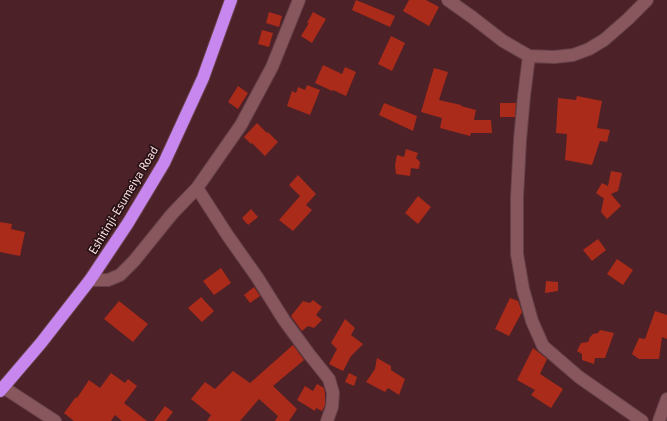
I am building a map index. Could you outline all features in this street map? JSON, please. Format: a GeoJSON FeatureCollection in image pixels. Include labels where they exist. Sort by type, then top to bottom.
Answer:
{"type":"FeatureCollection","features":[{"type":"Feature","properties":{"kind":"highway","name":"Eshitinji-Esumeiya Road"},"geometry":{"type":"LineString","coordinates":[[2,389],[41,343],[90,280],[128,223],[164,163],[203,78],[231,0]]}},
{"type":"Feature","properties":{"kind":"street"},"geometry":{"type":"LineString","coordinates":[[90,280],[108,280],[120,275],[134,261],[172,214],[197,188],[241,125],[272,68],[299,0]]}},
{"type":"Feature","properties":{"kind":"street"},"geometry":{"type":"LineString","coordinates":[[448,0],[503,41],[529,56],[554,57],[573,55],[589,49],[604,40],[647,0]]}},
{"type":"Feature","properties":{"kind":"street"},"geometry":{"type":"LineString","coordinates":[[529,56],[520,140],[517,197],[517,254],[523,289],[532,321],[543,346],[579,377],[642,421]]}},
{"type":"Feature","properties":{"kind":"street"},"geometry":{"type":"LineString","coordinates":[[197,188],[284,320],[330,379],[333,392],[332,407],[327,421]]}},
{"type":"Feature","properties":{"kind":"street"},"geometry":{"type":"LineString","coordinates":[[2,389],[55,421]]}},
{"type":"Feature","properties":{"kind":"street"},"geometry":{"type":"LineString","coordinates":[[658,421],[667,399]]}},
{"type":"Feature","properties":{"kind":"building"},"geometry":{"type":"Polygon","coordinates":[[[356,0],[395,16],[390,27],[352,10],[356,0]]]}},
{"type":"Feature","properties":{"kind":"building"},"geometry":{"type":"Polygon","coordinates":[[[409,0],[426,0],[439,7],[429,26],[403,11],[409,0]]]}},
{"type":"Feature","properties":{"kind":"building"},"geometry":{"type":"Polygon","coordinates":[[[269,12],[282,16],[279,27],[266,23],[269,12]]]}},
{"type":"Feature","properties":{"kind":"building"},"geometry":{"type":"Polygon","coordinates":[[[313,12],[326,19],[312,43],[301,36],[309,23],[307,23],[313,12]]]}},
{"type":"Feature","properties":{"kind":"building"},"geometry":{"type":"Polygon","coordinates":[[[262,30],[273,33],[269,47],[258,44],[262,30]]]}},
{"type":"Feature","properties":{"kind":"building"},"geometry":{"type":"Polygon","coordinates":[[[391,36],[405,43],[392,71],[378,64],[391,36]]]}},
{"type":"Feature","properties":{"kind":"building"},"geometry":{"type":"Polygon","coordinates":[[[323,65],[342,74],[345,67],[356,72],[346,96],[315,83],[323,65]]]}},
{"type":"Feature","properties":{"kind":"building"},"geometry":{"type":"Polygon","coordinates":[[[434,68],[448,72],[439,100],[476,110],[474,120],[491,120],[492,133],[471,133],[470,136],[440,128],[442,118],[421,112],[434,68]]]}},
{"type":"Feature","properties":{"kind":"building"},"geometry":{"type":"Polygon","coordinates":[[[307,85],[320,90],[310,115],[287,106],[292,91],[296,93],[298,87],[305,90],[307,85]]]}},
{"type":"Feature","properties":{"kind":"building"},"geometry":{"type":"Polygon","coordinates":[[[238,86],[248,93],[238,109],[228,102],[238,86]]]}},
{"type":"Feature","properties":{"kind":"building"},"geometry":{"type":"Polygon","coordinates":[[[577,96],[602,101],[597,128],[610,130],[607,142],[600,141],[592,165],[565,160],[567,134],[556,133],[558,98],[576,100],[577,96]]]}},
{"type":"Feature","properties":{"kind":"building"},"geometry":{"type":"Polygon","coordinates":[[[384,103],[417,116],[413,131],[379,115],[384,103]]]}},
{"type":"Feature","properties":{"kind":"building"},"geometry":{"type":"Polygon","coordinates":[[[500,103],[516,103],[515,117],[500,117],[500,103]]]}},
{"type":"Feature","properties":{"kind":"building"},"geometry":{"type":"Polygon","coordinates":[[[257,123],[278,142],[265,156],[244,137],[257,123]]]}},
{"type":"Feature","properties":{"kind":"building"},"geometry":{"type":"Polygon","coordinates":[[[406,149],[418,153],[416,158],[420,162],[419,169],[411,168],[410,176],[396,174],[395,165],[397,155],[404,157],[406,149]]]}},
{"type":"Feature","properties":{"kind":"building"},"geometry":{"type":"Polygon","coordinates":[[[611,171],[622,173],[618,191],[611,194],[621,206],[607,219],[601,212],[604,197],[603,198],[596,193],[602,183],[608,186],[611,171]]]}},
{"type":"Feature","properties":{"kind":"building"},"geometry":{"type":"Polygon","coordinates":[[[298,175],[316,194],[306,205],[312,210],[293,231],[279,220],[300,196],[289,185],[298,175]]]}},
{"type":"Feature","properties":{"kind":"building"},"geometry":{"type":"Polygon","coordinates":[[[418,196],[431,207],[418,224],[405,213],[418,196]]]}},
{"type":"Feature","properties":{"kind":"building"},"geometry":{"type":"Polygon","coordinates":[[[251,209],[258,217],[248,225],[242,218],[251,209]]]}},
{"type":"Feature","properties":{"kind":"building"},"geometry":{"type":"Polygon","coordinates":[[[0,222],[12,224],[11,229],[25,232],[20,256],[0,252],[0,222]]]}},
{"type":"Feature","properties":{"kind":"building"},"geometry":{"type":"Polygon","coordinates":[[[598,239],[606,250],[592,261],[583,250],[598,239]]]}},
{"type":"Feature","properties":{"kind":"building"},"geometry":{"type":"Polygon","coordinates":[[[617,259],[633,270],[623,285],[607,274],[617,259]]]}},
{"type":"Feature","properties":{"kind":"building"},"geometry":{"type":"Polygon","coordinates":[[[221,268],[231,283],[214,295],[203,281],[221,268]]]}},
{"type":"Feature","properties":{"kind":"building"},"geometry":{"type":"Polygon","coordinates":[[[546,281],[558,282],[558,291],[545,293],[546,281]]]}},
{"type":"Feature","properties":{"kind":"building"},"geometry":{"type":"Polygon","coordinates":[[[254,287],[260,296],[250,303],[244,295],[254,287]]]}},
{"type":"Feature","properties":{"kind":"building"},"geometry":{"type":"Polygon","coordinates":[[[201,297],[214,311],[202,322],[188,308],[201,297]]]}},
{"type":"Feature","properties":{"kind":"building"},"geometry":{"type":"Polygon","coordinates":[[[510,298],[518,301],[522,312],[509,336],[495,329],[510,298]]]}},
{"type":"Feature","properties":{"kind":"building"},"geometry":{"type":"Polygon","coordinates":[[[313,300],[322,307],[316,315],[322,320],[314,328],[308,326],[302,331],[291,316],[303,301],[310,303],[313,300]]]}},
{"type":"Feature","properties":{"kind":"building"},"geometry":{"type":"Polygon","coordinates":[[[119,301],[148,324],[133,342],[104,319],[119,301]]]}},
{"type":"Feature","properties":{"kind":"building"},"geometry":{"type":"Polygon","coordinates":[[[655,311],[667,315],[667,339],[662,337],[659,359],[639,359],[632,354],[639,338],[645,339],[655,311]]]}},
{"type":"Feature","properties":{"kind":"building"},"geometry":{"type":"Polygon","coordinates":[[[345,319],[355,328],[351,335],[363,344],[351,356],[343,371],[329,364],[337,349],[331,343],[345,319]]]}},
{"type":"Feature","properties":{"kind":"building"},"geometry":{"type":"Polygon","coordinates":[[[600,330],[614,333],[605,358],[595,358],[594,364],[582,360],[582,354],[577,351],[581,343],[588,342],[593,334],[598,333],[600,330]]]}},
{"type":"Feature","properties":{"kind":"building"},"geometry":{"type":"Polygon","coordinates":[[[293,345],[304,360],[273,386],[297,409],[289,421],[275,421],[278,416],[259,399],[240,421],[207,421],[211,415],[191,399],[205,382],[215,389],[233,371],[250,383],[293,345]]]}},
{"type":"Feature","properties":{"kind":"building"},"geometry":{"type":"Polygon","coordinates":[[[533,348],[547,359],[540,374],[563,389],[551,408],[531,395],[535,390],[517,380],[533,348]]]}},
{"type":"Feature","properties":{"kind":"building"},"geometry":{"type":"Polygon","coordinates":[[[377,358],[391,366],[391,370],[405,379],[399,395],[388,388],[385,392],[366,382],[375,369],[377,358]]]}},
{"type":"Feature","properties":{"kind":"building"},"geometry":{"type":"Polygon","coordinates":[[[111,373],[125,383],[128,379],[137,386],[124,403],[147,421],[122,421],[115,415],[111,421],[74,421],[64,413],[76,397],[77,398],[89,380],[100,388],[111,373]]]}},
{"type":"Feature","properties":{"kind":"building"},"geometry":{"type":"Polygon","coordinates":[[[349,373],[357,377],[354,386],[345,382],[349,373]]]}},
{"type":"Feature","properties":{"kind":"building"},"geometry":{"type":"Polygon","coordinates":[[[317,384],[324,388],[325,405],[322,411],[316,408],[315,411],[297,400],[305,386],[313,391],[317,384]]]}},
{"type":"Feature","properties":{"kind":"building"},"geometry":{"type":"Polygon","coordinates":[[[165,406],[173,412],[166,421],[154,421],[165,406]]]}}]}
